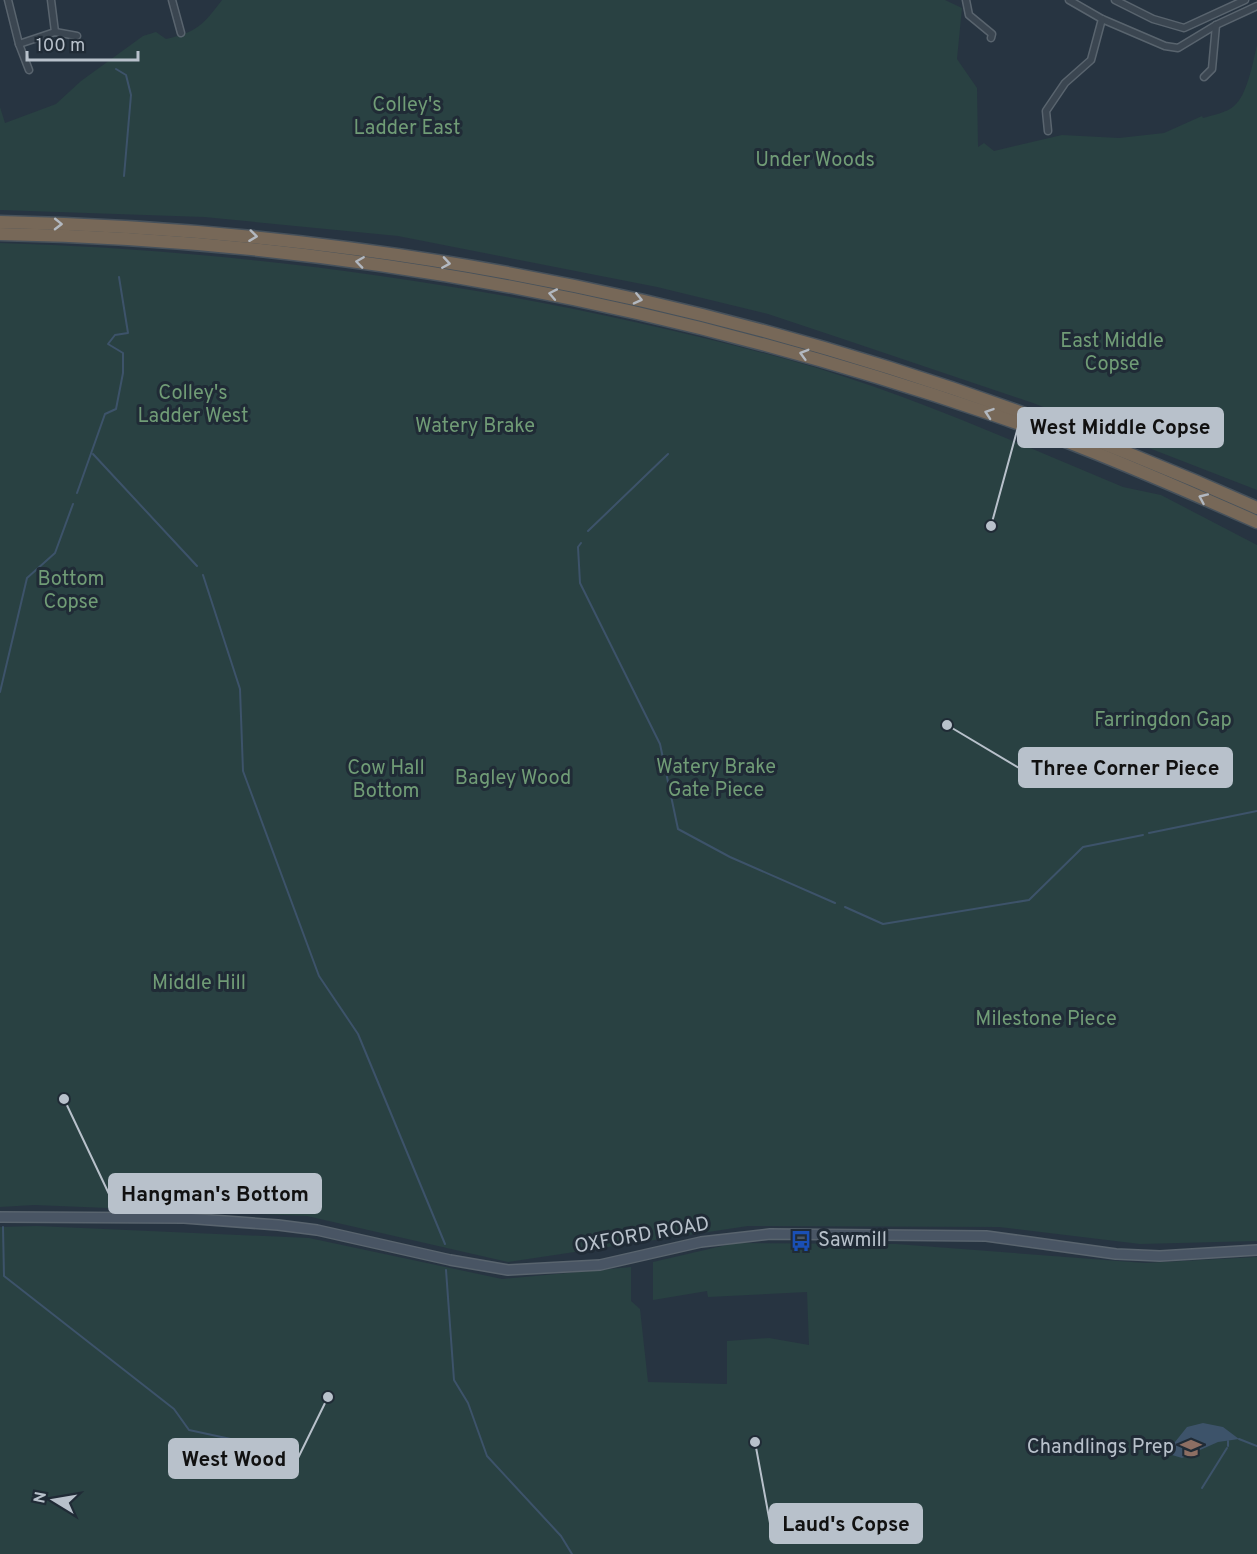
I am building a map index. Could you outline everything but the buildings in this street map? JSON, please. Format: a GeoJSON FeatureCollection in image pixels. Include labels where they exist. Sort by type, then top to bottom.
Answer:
{"type":"FeatureCollection","features":[{"type":"Feature","properties":{"kind":"highway"},"geometry":{"type":"LineString","coordinates":[[0,222],[160,228],[242,235],[360,249],[591,288],[802,341],[998,402],[1108,444],[1257,508]]}},
{"type":"Feature","properties":{"kind":"highway"},"geometry":{"type":"LineString","coordinates":[[0,234],[88,236],[252,249],[358,262],[525,289],[644,314],[799,353],[993,415],[1103,456],[1257,522]]}},
{"type":"Feature","properties":{"kind":"street"},"geometry":{"type":"LineString","coordinates":[[8,0],[19,44],[29,70]]}},
{"type":"Feature","properties":{"kind":"street"},"geometry":{"type":"LineString","coordinates":[[51,0],[55,32]]}},
{"type":"Feature","properties":{"kind":"street"},"geometry":{"type":"LineString","coordinates":[[172,0],[181,33]]}},
{"type":"Feature","properties":{"kind":"street"},"geometry":{"type":"LineString","coordinates":[[966,0],[969,15],[992,34],[992,38]]}},
{"type":"Feature","properties":{"kind":"street"},"geometry":{"type":"LineString","coordinates":[[1069,0],[1102,19],[1178,48],[1216,25],[1257,6],[1251,0]]}},
{"type":"Feature","properties":{"kind":"street"},"geometry":{"type":"LineString","coordinates":[[1115,0],[1153,19],[1184,28],[1245,0]]}},
{"type":"Feature","properties":{"kind":"street"},"geometry":{"type":"LineString","coordinates":[[1048,131],[1046,111],[1065,83],[1091,60],[1102,19]]}},
{"type":"Feature","properties":{"kind":"street"},"geometry":{"type":"LineString","coordinates":[[1207,77],[1212,69],[1216,25]]}},
{"type":"Feature","properties":{"kind":"street"},"geometry":{"type":"LineString","coordinates":[[19,44],[55,32],[77,36]]}},
{"type":"Feature","properties":{"kind":"street","name":"OXFORD ROAD"},"geometry":{"type":"LineString","coordinates":[[0,1217],[184,1218],[278,1225],[317,1230],[450,1260],[508,1270],[600,1265],[701,1242],[770,1234],[986,1236],[1116,1254],[1160,1256],[1257,1250]]}},
{"type":"Feature","properties":{"kind":"green space"},"geometry":{"type":"Polygon","coordinates":[[[222,0],[945,0],[962,8],[957,59],[977,88],[978,147],[984,143],[994,151],[1062,135],[1119,138],[1164,133],[1202,116],[1203,118],[1223,112],[1234,106],[1243,95],[1257,45],[1257,490],[1033,403],[768,314],[657,287],[398,236],[204,217],[0,210],[0,107],[5,123],[56,104],[81,81],[143,36],[156,32],[166,39],[192,30],[210,16],[222,0]]]}},
{"type":"Feature","properties":{"kind":"green space","name":"Bagley Wood"},"geometry":{"type":"Polygon","coordinates":[[[0,243],[99,247],[198,255],[396,278],[593,313],[690,335],[786,359],[914,401],[1123,487],[1161,495],[1257,545],[1257,1241],[1140,1244],[999,1227],[748,1226],[508,1262],[307,1216],[34,1205],[0,1207],[0,243]]]}},
{"type":"Feature","properties":{"kind":"green space"},"geometry":{"type":"Polygon","coordinates":[[[37,1226],[309,1238],[502,1279],[631,1267],[631,1301],[640,1309],[648,1382],[727,1384],[727,1341],[769,1338],[809,1345],[807,1292],[708,1297],[707,1291],[653,1300],[653,1262],[735,1243],[896,1244],[1145,1263],[1257,1257],[1257,1554],[0,1554],[0,1227],[37,1226]]]}},
{"type":"Feature","properties":{"kind":"water"},"geometry":{"type":"Polygon","coordinates":[[[1203,1423],[1223,1427],[1239,1439],[1218,1442],[1182,1458],[1172,1455],[1171,1447],[1187,1427],[1203,1423]]]}},
{"type":"Feature","properties":{"kind":"waterway"},"geometry":{"type":"LineString","coordinates":[[116,69],[126,75],[131,95],[124,176]]}},
{"type":"Feature","properties":{"kind":"waterway"},"geometry":{"type":"LineString","coordinates":[[77,493],[105,414],[116,409],[123,373],[123,353],[108,344],[115,335],[128,333],[119,277]]}},
{"type":"Feature","properties":{"kind":"waterway"},"geometry":{"type":"LineString","coordinates":[[93,454],[197,566]]}},
{"type":"Feature","properties":{"kind":"waterway"},"geometry":{"type":"LineString","coordinates":[[588,531],[668,454]]}},
{"type":"Feature","properties":{"kind":"waterway"},"geometry":{"type":"LineString","coordinates":[[0,692],[27,578],[55,553],[73,504]]}},
{"type":"Feature","properties":{"kind":"waterway"},"geometry":{"type":"LineString","coordinates":[[581,543],[578,547],[580,583],[660,744],[678,829],[730,857],[835,903]]}},
{"type":"Feature","properties":{"kind":"waterway"},"geometry":{"type":"LineString","coordinates":[[203,575],[240,689],[243,771],[319,976],[358,1034],[445,1244]]}},
{"type":"Feature","properties":{"kind":"waterway"},"geometry":{"type":"LineString","coordinates":[[1149,833],[1257,811]]}},
{"type":"Feature","properties":{"kind":"waterway"},"geometry":{"type":"LineString","coordinates":[[845,907],[883,924],[1029,900],[1083,847],[1143,835]]}},
{"type":"Feature","properties":{"kind":"waterway"},"geometry":{"type":"LineString","coordinates":[[3,1227],[4,1276],[174,1409],[189,1430],[240,1441]]}},
{"type":"Feature","properties":{"kind":"waterway"},"geometry":{"type":"LineString","coordinates":[[446,1270],[454,1380],[468,1403],[487,1456],[561,1536],[572,1554]]}},
{"type":"Feature","properties":{"kind":"waterway"},"geometry":{"type":"LineString","coordinates":[[1239,1439],[1257,1446]]}},
{"type":"Feature","properties":{"kind":"waterway"},"geometry":{"type":"LineString","coordinates":[[1228,1441],[1228,1446]]}},
{"type":"Feature","properties":{"kind":"waterway"},"geometry":{"type":"LineString","coordinates":[[1202,1488],[1227,1448]]}},
{"type":"Feature","properties":{"kind":"place","name":"West Middle Copse"},"geometry":{"type":"Point","coordinates":[991,526]}},
{"type":"Feature","properties":{"kind":"place","name":"Three Corner Piece"},"geometry":{"type":"Point","coordinates":[947,725]}},
{"type":"Feature","properties":{"kind":"place","name":"Hangman's Bottom"},"geometry":{"type":"Point","coordinates":[64,1099]}},
{"type":"Feature","properties":{"kind":"place","name":"Sawmill"},"geometry":{"type":"Point","coordinates":[801,1241]}},
{"type":"Feature","properties":{"kind":"place","name":"West Wood"},"geometry":{"type":"Point","coordinates":[328,1397]}},
{"type":"Feature","properties":{"kind":"place","name":"Laud's Copse"},"geometry":{"type":"Point","coordinates":[755,1442]}},
{"type":"Feature","properties":{"kind":"place","name":"Chandlings Prep"},"geometry":{"type":"Point","coordinates":[1191,1448]}},
{"type":"Feature","properties":{"kind":"park label","name":"Colley's Ladder East"},"geometry":{"type":"Point","coordinates":[407,118]}},
{"type":"Feature","properties":{"kind":"park label","name":"Under Woods"},"geometry":{"type":"Point","coordinates":[815,161]}},
{"type":"Feature","properties":{"kind":"park label","name":"East Middle Copse"},"geometry":{"type":"Point","coordinates":[1112,354]}},
{"type":"Feature","properties":{"kind":"park label","name":"Colley's Ladder West"},"geometry":{"type":"Point","coordinates":[193,406]}},
{"type":"Feature","properties":{"kind":"park label","name":"Watery Brake"},"geometry":{"type":"Point","coordinates":[475,427]}},
{"type":"Feature","properties":{"kind":"park label","name":"Bottom Copse"},"geometry":{"type":"Point","coordinates":[71,592]}},
{"type":"Feature","properties":{"kind":"park label","name":"Farringdon Gap"},"geometry":{"type":"Point","coordinates":[1163,721]}},
{"type":"Feature","properties":{"kind":"park label","name":"Cow Hall Bottom"},"geometry":{"type":"Point","coordinates":[386,780]}},
{"type":"Feature","properties":{"kind":"park label","name":"Watery Brake Gate Piece"},"geometry":{"type":"Point","coordinates":[716,780]}},
{"type":"Feature","properties":{"kind":"park label","name":"Middle Hill"},"geometry":{"type":"Point","coordinates":[199,984]}},
{"type":"Feature","properties":{"kind":"park label","name":"Milestone Piece"},"geometry":{"type":"Point","coordinates":[1046,1020]}}]}
